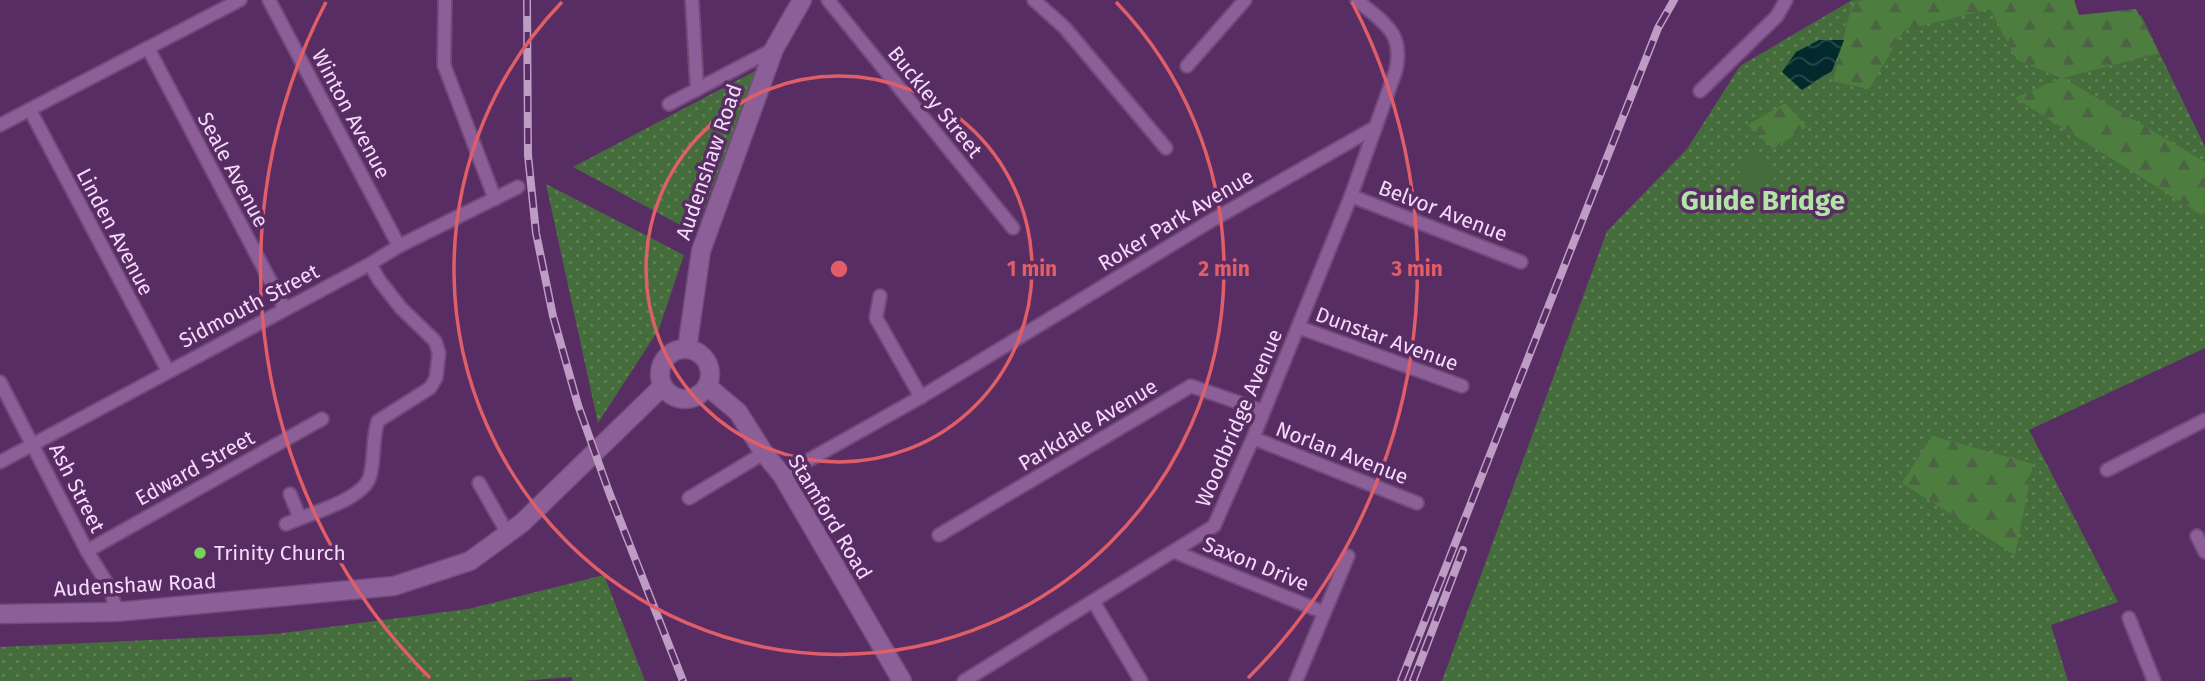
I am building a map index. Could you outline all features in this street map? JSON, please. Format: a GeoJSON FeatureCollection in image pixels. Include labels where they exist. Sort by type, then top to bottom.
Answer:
{"type":"FeatureCollection","features":[{"type":"Feature","properties":{"kind":"main road","name":"Audenshaw Road"},"geometry":{"type":"LineString","coordinates":[[687,349],[701,251],[774,49],[802,0]]}},
{"type":"Feature","properties":{"kind":"main road"},"geometry":{"type":"LineString","coordinates":[[687,349],[698,352],[707,361],[710,371],[707,386],[697,397],[684,399],[669,394],[663,386],[660,371],[664,360],[675,351],[687,349]]}},
{"type":"Feature","properties":{"kind":"main road","name":"Audenshaw Road"},"geometry":{"type":"LineString","coordinates":[[0,614],[116,612],[394,586],[470,561],[522,523],[663,386]]}},
{"type":"Feature","properties":{"kind":"main road","name":"Stamford Road"},"geometry":{"type":"LineString","coordinates":[[707,386],[738,412],[764,453],[782,475],[902,681]]}},
{"type":"Feature","properties":{"kind":"street"},"geometry":{"type":"LineString","coordinates":[[0,125],[240,0]]}},
{"type":"Feature","properties":{"kind":"street","name":"Winton Avenue"},"geometry":{"type":"LineString","coordinates":[[269,0],[399,246]]}},
{"type":"Feature","properties":{"kind":"street"},"geometry":{"type":"LineString","coordinates":[[445,0],[444,65],[495,199]]}},
{"type":"Feature","properties":{"kind":"street"},"geometry":{"type":"LineString","coordinates":[[692,0],[697,89]]}},
{"type":"Feature","properties":{"kind":"street","name":"Buckley Street"},"geometry":{"type":"LineString","coordinates":[[828,0],[1013,228]]}},
{"type":"Feature","properties":{"kind":"street"},"geometry":{"type":"LineString","coordinates":[[1034,0],[1065,28],[1166,148]]}},
{"type":"Feature","properties":{"kind":"street"},"geometry":{"type":"LineString","coordinates":[[1187,66],[1245,0]]}},
{"type":"Feature","properties":{"kind":"street","name":"Woodbridge Avenue"},"geometry":{"type":"LineString","coordinates":[[964,681],[1214,526],[1253,439],[1351,196],[1396,70],[1400,53],[1394,32],[1357,0]]}},
{"type":"Feature","properties":{"kind":"street"},"geometry":{"type":"LineString","coordinates":[[1700,91],[1777,16],[1786,0]]}},
{"type":"Feature","properties":{"kind":"street","name":"Seale Avenue"},"geometry":{"type":"LineString","coordinates":[[148,48],[285,309]]}},
{"type":"Feature","properties":{"kind":"street"},"geometry":{"type":"LineString","coordinates":[[669,104],[774,49]]}},
{"type":"Feature","properties":{"kind":"street","name":"Linden Avenue"},"geometry":{"type":"LineString","coordinates":[[30,110],[168,371]]}},
{"type":"Feature","properties":{"kind":"street","name":"Roker Park Avenue"},"geometry":{"type":"LineString","coordinates":[[782,475],[921,397],[1209,222],[1374,128]]}},
{"type":"Feature","properties":{"kind":"street","name":"Sidmouth Street"},"geometry":{"type":"LineString","coordinates":[[0,462],[399,246],[518,187]]}},
{"type":"Feature","properties":{"kind":"street","name":"Belvor Avenue"},"geometry":{"type":"LineString","coordinates":[[1351,196],[1521,261]]}},
{"type":"Feature","properties":{"kind":"street"},"geometry":{"type":"LineString","coordinates":[[286,524],[347,499],[367,486],[371,475],[378,421],[430,388],[436,379],[439,353],[435,341],[401,308],[370,264]]}},
{"type":"Feature","properties":{"kind":"street"},"geometry":{"type":"LineString","coordinates":[[880,296],[876,318],[921,397]]}},
{"type":"Feature","properties":{"kind":"street","name":"Dunstar Avenue"},"geometry":{"type":"LineString","coordinates":[[1298,327],[1462,386]]}},
{"type":"Feature","properties":{"kind":"street","name":"Ash Street"},"geometry":{"type":"LineString","coordinates":[[0,382],[87,551],[111,590],[116,612]]}},
{"type":"Feature","properties":{"kind":"street","name":"Parkdale Avenue"},"geometry":{"type":"LineString","coordinates":[[939,536],[1191,386],[1263,411]]}},
{"type":"Feature","properties":{"kind":"street","name":"Edward Street"},"geometry":{"type":"LineString","coordinates":[[87,551],[322,419]]}},
{"type":"Feature","properties":{"kind":"street"},"geometry":{"type":"LineString","coordinates":[[2107,470],[2205,419]]}},
{"type":"Feature","properties":{"kind":"street","name":"Norlan Avenue"},"geometry":{"type":"LineString","coordinates":[[1253,439],[1417,503]]}},
{"type":"Feature","properties":{"kind":"street"},"geometry":{"type":"LineString","coordinates":[[689,498],[764,453]]}},
{"type":"Feature","properties":{"kind":"street"},"geometry":{"type":"LineString","coordinates":[[479,483],[508,534]]}},
{"type":"Feature","properties":{"kind":"street"},"geometry":{"type":"LineString","coordinates":[[290,494],[300,518]]}},
{"type":"Feature","properties":{"kind":"street"},"geometry":{"type":"LineString","coordinates":[[2197,536],[2205,552]]}},
{"type":"Feature","properties":{"kind":"street","name":"Saxon Drive"},"geometry":{"type":"LineString","coordinates":[[1175,552],[1323,612]]}},
{"type":"Feature","properties":{"kind":"street"},"geometry":{"type":"LineString","coordinates":[[1296,681],[1348,556]]}},
{"type":"Feature","properties":{"kind":"street"},"geometry":{"type":"LineString","coordinates":[[1093,601],[1141,681]]}},
{"type":"Feature","properties":{"kind":"street"},"geometry":{"type":"LineString","coordinates":[[2129,618],[2154,681]]}},
{"type":"Feature","properties":{"kind":"green space"},"geometry":{"type":"Polygon","coordinates":[[[1852,0],[2029,0],[2045,39],[2141,15],[2205,147],[2205,348],[2029,430],[2118,602],[2051,625],[2068,681],[1442,681],[1607,231],[1687,149],[1740,66],[1852,0]]]}},
{"type":"Feature","properties":{"kind":"green space"},"geometry":{"type":"Polygon","coordinates":[[[1864,0],[2074,0],[2079,15],[2136,9],[2159,53],[2063,78],[2205,162],[2205,217],[2015,98],[2061,78],[2017,60],[1990,9],[1904,30],[1869,89],[1833,81],[1852,4],[1864,0]]]}},
{"type":"Feature","properties":{"kind":"green space"},"geometry":{"type":"Polygon","coordinates":[[[757,70],[695,233],[573,167],[757,70]]]}},
{"type":"Feature","properties":{"kind":"green space"},"geometry":{"type":"Polygon","coordinates":[[[1785,103],[1807,127],[1773,149],[1748,125],[1785,103]]]}},
{"type":"Feature","properties":{"kind":"green space"},"geometry":{"type":"Polygon","coordinates":[[[1759,151],[1776,177],[1752,191],[1737,168],[1759,151]]]}},
{"type":"Feature","properties":{"kind":"green space"},"geometry":{"type":"Polygon","coordinates":[[[546,184],[684,255],[659,329],[598,423],[546,184]]]}},
{"type":"Feature","properties":{"kind":"green space"},"geometry":{"type":"Polygon","coordinates":[[[1932,436],[2033,464],[2015,555],[1902,483],[1932,436]]]}},
{"type":"Feature","properties":{"kind":"green space"},"geometry":{"type":"Polygon","coordinates":[[[604,575],[645,681],[573,681],[571,677],[521,681],[0,681],[0,647],[275,634],[468,609],[604,575]]]}},
{"type":"Feature","properties":{"kind":"water"},"geometry":{"type":"Polygon","coordinates":[[[1819,40],[1844,40],[1832,71],[1802,90],[1782,72],[1796,52],[1819,40]]]}},
{"type":"Feature","properties":{"kind":"railway"},"geometry":{"type":"LineString","coordinates":[[527,0],[528,155],[536,233],[553,316],[578,405],[683,681]]}},
{"type":"Feature","properties":{"kind":"railway"},"geometry":{"type":"LineString","coordinates":[[1401,681],[1658,28],[1674,0]]}},
{"type":"Feature","properties":{"kind":"railway"},"geometry":{"type":"LineString","coordinates":[[1413,681],[1463,550]]}},
{"type":"Feature","properties":{"kind":"place","name":"Trinity Church"},"geometry":{"type":"Point","coordinates":[200,553]}},
{"type":"Feature","properties":{"kind":"district","name":"Guide Bridge"},"geometry":{"type":"Point","coordinates":[1763,200]}}]}
